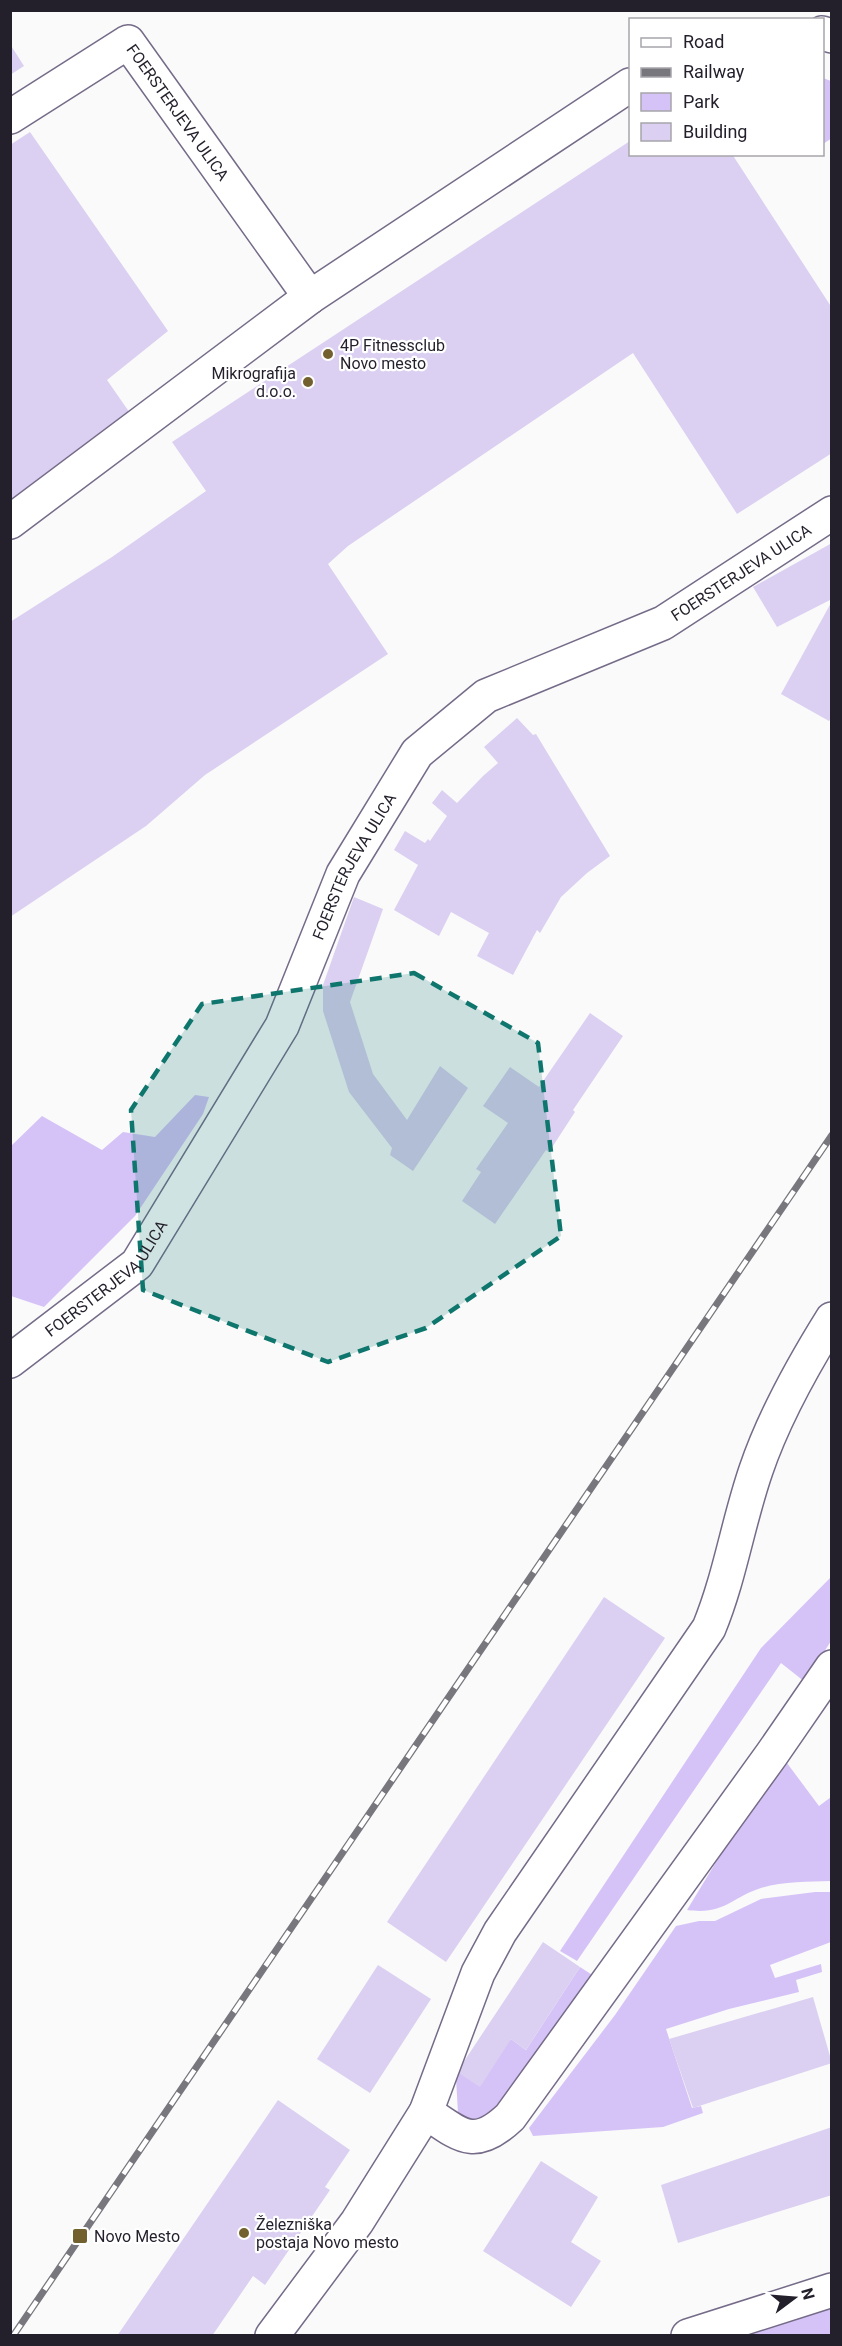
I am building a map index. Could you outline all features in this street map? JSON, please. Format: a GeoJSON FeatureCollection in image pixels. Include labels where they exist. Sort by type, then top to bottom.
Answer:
{"type":"FeatureCollection","features":[{"type":"Feature","properties":{"kind":"street","name":"FOERSTERJEVA ULICA"},"geometry":{"type":"LineString","coordinates":[[10,117],[128,42],[310,297]]}},
{"type":"Feature","properties":{"kind":"street"},"geometry":{"type":"LineString","coordinates":[[10,522],[310,297],[629,86]]}},
{"type":"Feature","properties":{"kind":"street","name":"FOERSTERJEVA ULICA"},"geometry":{"type":"LineString","coordinates":[[10,1360],[137,1264],[282,1026],[343,874],[417,753],[486,696],[663,623],[831,513]]}},
{"type":"Feature","properties":{"kind":"street"},"geometry":{"type":"LineString","coordinates":[[272,2336],[357,2222],[426,2112],[478,1972],[500,1932],[709,1628],[725,1584],[755,1472],[772,1427],[831,1319]]}},
{"type":"Feature","properties":{"kind":"street"},"geometry":{"type":"LineString","coordinates":[[426,2112],[462,2136],[475,2137],[499,2127],[510,2117],[772,1754],[831,1667]]}},
{"type":"Feature","properties":{"kind":"street"},"geometry":{"type":"LineString","coordinates":[[687,2336],[831,2290]]}},
{"type":"Feature","properties":{"kind":"highlighted area"},"geometry":{"type":"Polygon","coordinates":[[[414,973],[538,1043],[561,1236],[426,1328],[328,1362],[143,1290],[131,1110],[202,1004],[414,973]]]}},
{"type":"Feature","properties":{"kind":"green space"},"geometry":{"type":"Polygon","coordinates":[[[824,78],[831,81],[832,138],[824,143],[824,78]]]}},
{"type":"Feature","properties":{"kind":"green space"},"geometry":{"type":"Polygon","coordinates":[[[195,1095],[209,1097],[203,1114],[135,1216],[44,1307],[11,1296],[11,1146],[42,1116],[102,1150],[123,1132],[155,1137],[195,1095]]]}},
{"type":"Feature","properties":{"kind":"green space"},"geometry":{"type":"Polygon","coordinates":[[[831,1577],[831,1641],[805,1682],[781,1663],[577,1961],[560,1951],[761,1648],[831,1577]]]}},
{"type":"Feature","properties":{"kind":"green space"},"geometry":{"type":"Polygon","coordinates":[[[781,1755],[819,1806],[831,1797],[831,1881],[778,1884],[750,1892],[719,1908],[700,1911],[687,1910],[781,1755]]]}},
{"type":"Feature","properties":{"kind":"green space"},"geometry":{"type":"Polygon","coordinates":[[[831,1892],[831,1942],[770,1965],[775,1978],[821,1964],[822,1972],[796,1980],[799,1992],[729,2009],[666,2029],[692,2108],[701,2106],[703,2113],[663,2127],[533,2136],[529,2128],[615,2015],[676,1926],[699,1921],[715,1921],[761,1899],[831,1892]]]}},
{"type":"Feature","properties":{"kind":"green space"},"geometry":{"type":"Polygon","coordinates":[[[580,1967],[597,1978],[540,2056],[505,2098],[490,2112],[478,2120],[464,2120],[458,2113],[456,2078],[459,2073],[511,2039],[526,2050],[580,1967]]]}},
{"type":"Feature","properties":{"kind":"green space"},"geometry":{"type":"Polygon","coordinates":[[[831,2302],[831,2335],[734,2335],[831,2302]]]}},
{"type":"Feature","properties":{"kind":"building"},"geometry":{"type":"Polygon","coordinates":[[[10,44],[24,66],[10,75],[10,44]]]}},
{"type":"Feature","properties":{"kind":"building"},"geometry":{"type":"Polygon","coordinates":[[[30,132],[168,331],[107,380],[132,416],[10,505],[10,145],[30,132]]]}},
{"type":"Feature","properties":{"kind":"building"},"geometry":{"type":"Polygon","coordinates":[[[629,142],[629,156],[733,156],[832,308],[832,453],[737,514],[633,353],[348,546],[328,564],[388,654],[205,775],[146,826],[10,917],[10,622],[112,557],[206,491],[172,442],[629,142]]]}},
{"type":"Feature","properties":{"kind":"building"},"geometry":{"type":"Polygon","coordinates":[[[832,543],[832,599],[777,627],[753,587],[832,543]]]}},
{"type":"Feature","properties":{"kind":"building"},"geometry":{"type":"Polygon","coordinates":[[[832,601],[832,717],[829,721],[781,694],[832,601]]]}},
{"type":"Feature","properties":{"kind":"building"},"geometry":{"type":"Polygon","coordinates":[[[517,718],[533,735],[536,734],[610,856],[561,897],[540,933],[537,930],[513,975],[477,956],[489,933],[451,912],[439,936],[394,910],[418,865],[394,850],[405,831],[425,843],[428,839],[430,841],[447,816],[432,803],[442,790],[457,803],[498,763],[484,747],[517,718]]]}},
{"type":"Feature","properties":{"kind":"building"},"geometry":{"type":"Polygon","coordinates":[[[354,897],[383,909],[350,1002],[373,1074],[407,1120],[440,1066],[468,1088],[413,1171],[390,1155],[392,1148],[349,1092],[323,1011],[323,985],[354,897]]]}},
{"type":"Feature","properties":{"kind":"building"},"geometry":{"type":"Polygon","coordinates":[[[590,1013],[623,1036],[573,1110],[575,1112],[549,1152],[546,1150],[495,1224],[462,1201],[481,1172],[476,1169],[508,1123],[483,1106],[510,1067],[539,1087],[590,1013]]]}},
{"type":"Feature","properties":{"kind":"building"},"geometry":{"type":"Polygon","coordinates":[[[604,1597],[665,1638],[446,1962],[387,1922],[604,1597]]]}},
{"type":"Feature","properties":{"kind":"building"},"geometry":{"type":"Polygon","coordinates":[[[543,1942],[580,1967],[526,2050],[511,2039],[480,2087],[457,2072],[543,1942]]]}},
{"type":"Feature","properties":{"kind":"building"},"geometry":{"type":"Polygon","coordinates":[[[378,1965],[431,1999],[370,2093],[317,2059],[378,1965]]]}},
{"type":"Feature","properties":{"kind":"building"},"geometry":{"type":"Polygon","coordinates":[[[813,1997],[832,2063],[693,2108],[669,2039],[813,1997]]]}},
{"type":"Feature","properties":{"kind":"building","name":"Železniška postaja Novo mesto"},"geometry":{"type":"Polygon","coordinates":[[[278,2100],[350,2150],[325,2187],[330,2190],[265,2285],[253,2276],[212,2336],[117,2336],[278,2100]]]}},
{"type":"Feature","properties":{"kind":"building"},"geometry":{"type":"Polygon","coordinates":[[[832,2127],[832,2195],[678,2243],[661,2185],[832,2127]]]}},
{"type":"Feature","properties":{"kind":"building"},"geometry":{"type":"Polygon","coordinates":[[[541,2161],[598,2197],[571,2242],[601,2261],[571,2307],[483,2251],[541,2161]]]}},
{"type":"Feature","properties":{"kind":"railway"},"geometry":{"type":"LineString","coordinates":[[13,2336],[832,1135]]}},
{"type":"Feature","properties":{"kind":"place","name":"4P Fitnessclub Novo mesto"},"geometry":{"type":"Point","coordinates":[328,354]}},
{"type":"Feature","properties":{"kind":"place","name":"Mikrografija d.o.o."},"geometry":{"type":"Point","coordinates":[308,382]}},
{"type":"Feature","properties":{"kind":"place","name":"Železniška postaja Novo mesto"},"geometry":{"type":"Point","coordinates":[244,2233]}},
{"type":"Feature","properties":{"kind":"place","name":"Novo Mesto"},"geometry":{"type":"Point","coordinates":[80,2236]}}]}
